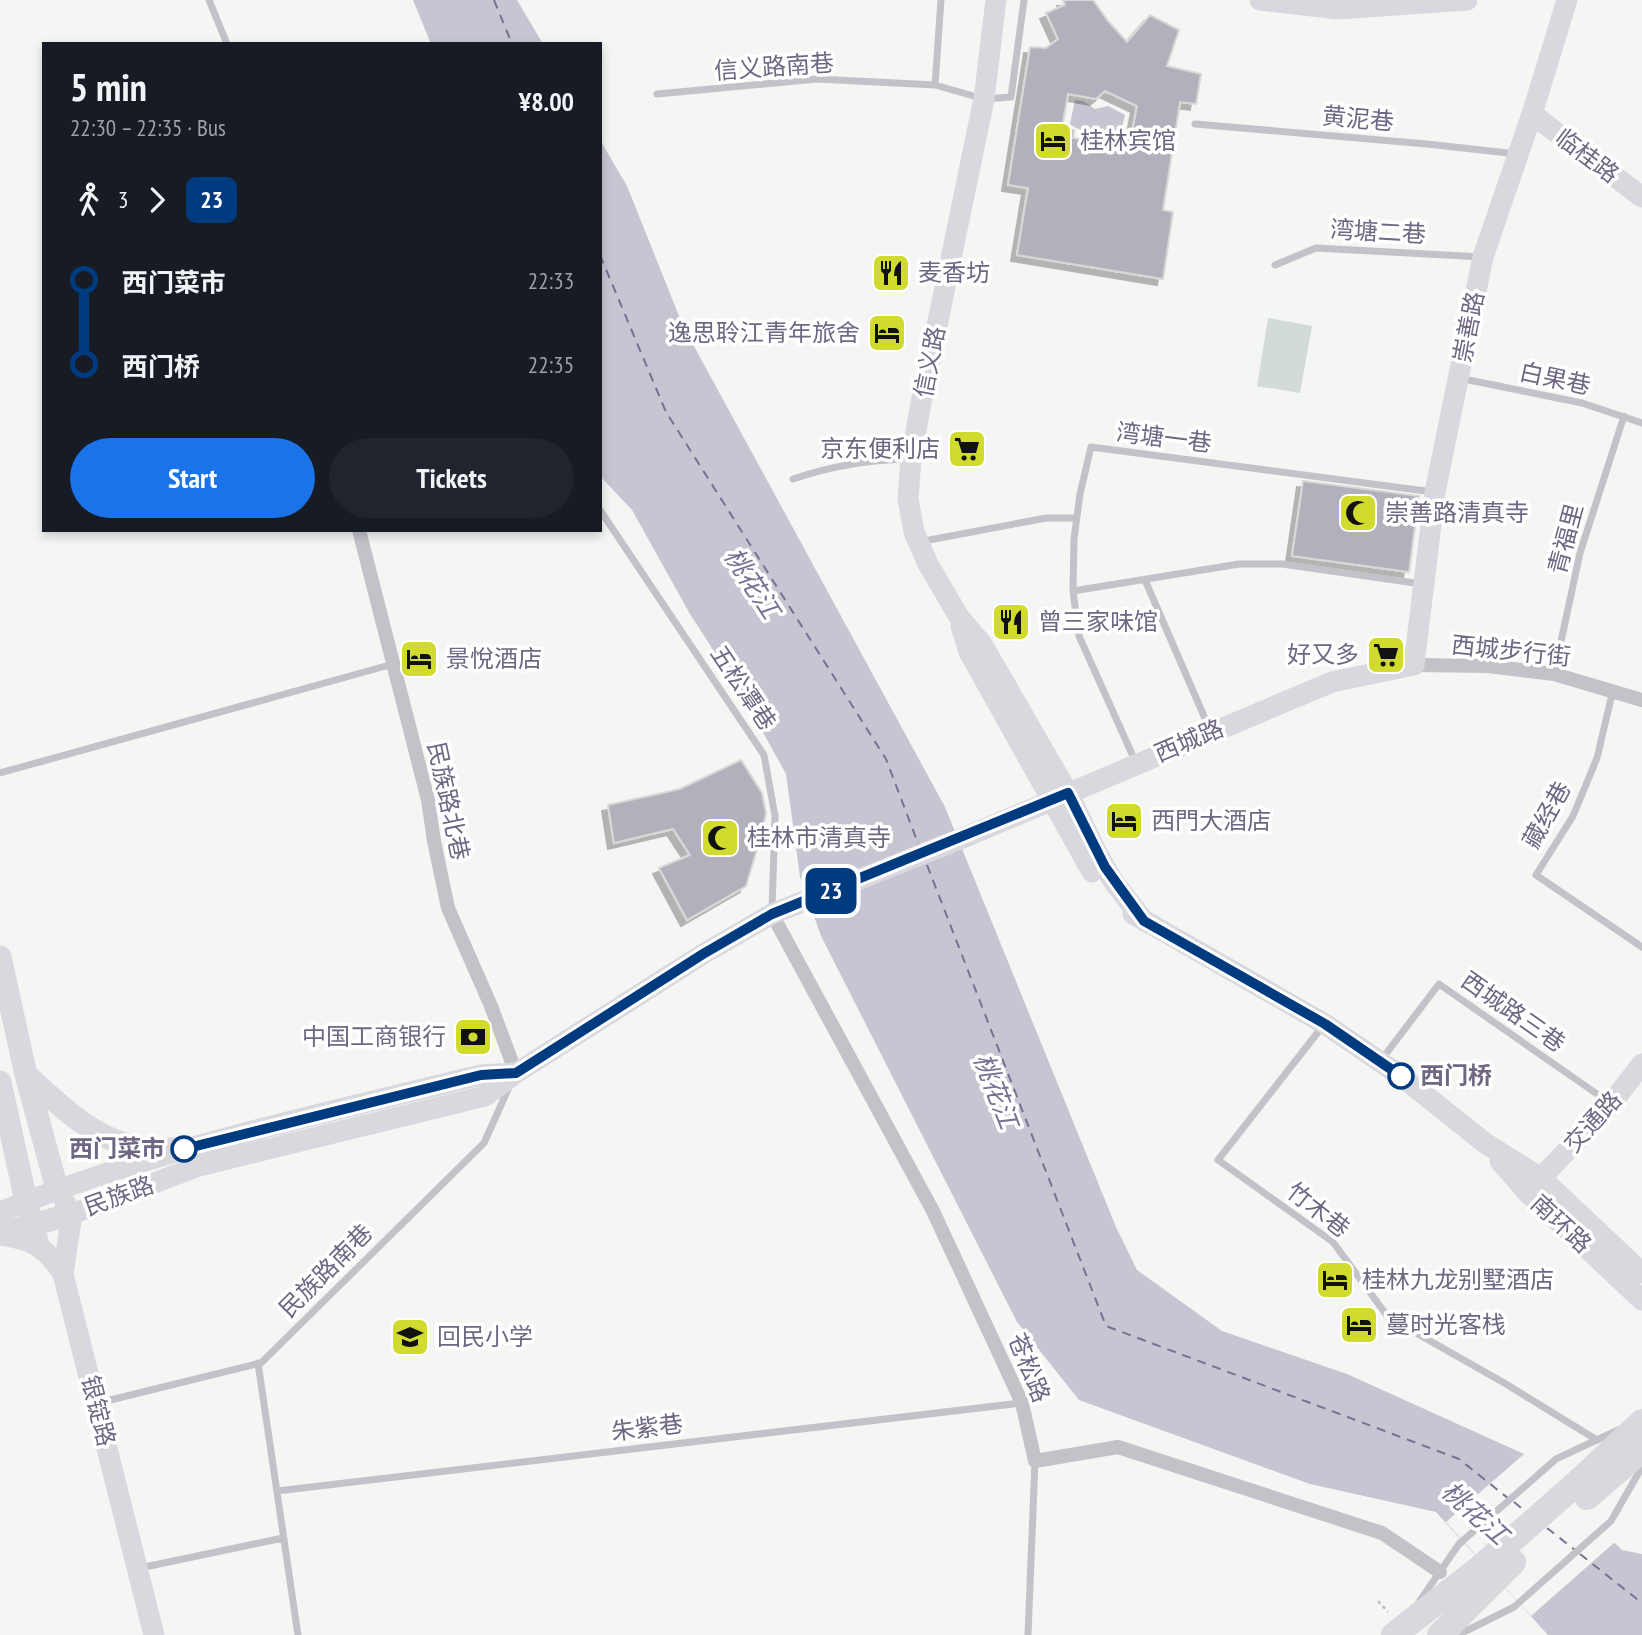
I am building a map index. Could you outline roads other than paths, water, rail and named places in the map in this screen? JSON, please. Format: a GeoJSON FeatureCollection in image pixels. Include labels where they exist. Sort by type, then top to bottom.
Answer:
{"type":"FeatureCollection","features":[{"type":"Feature","properties":{"kind":"highway"},"geometry":{"type":"LineString","coordinates":[[1398,1632],[1486,1575],[1583,1489],[1642,1420]]}},
{"type":"Feature","properties":{"kind":"highway"},"geometry":{"type":"LineString","coordinates":[[1583,1489],[1642,1450]]}},
{"type":"Feature","properties":{"kind":"highway"},"geometry":{"type":"LineString","coordinates":[[1440,1635],[1486,1575]]}},
{"type":"Feature","properties":{"kind":"main road","name":"信义路"},"geometry":{"type":"LineString","coordinates":[[996,0],[984,99],[911,460],[908,499],[914,532],[958,617],[969,652],[1060,797]]}},
{"type":"Feature","properties":{"kind":"main road"},"geometry":{"type":"LineString","coordinates":[[1260,0],[1338,9],[1467,0]]}},
{"type":"Feature","properties":{"kind":"main road","name":"崇善路"},"geometry":{"type":"LineString","coordinates":[[1414,665],[1435,492],[1483,257],[1532,114],[1567,0]]}},
{"type":"Feature","properties":{"kind":"main road","name":"临桂路"},"geometry":{"type":"LineString","coordinates":[[1532,114],[1642,197]]}},
{"type":"Feature","properties":{"kind":"main road","name":"西城路"},"geometry":{"type":"LineString","coordinates":[[772,914],[970,835],[1332,682],[1414,665]]}},
{"type":"Feature","properties":{"kind":"main road","name":"南环路"},"geometry":{"type":"LineString","coordinates":[[1060,797],[1108,872],[1144,921],[1325,1024],[1380,1061],[1485,1143],[1541,1178],[1642,1273]]}},
{"type":"Feature","properties":{"kind":"main road","name":"民族路"},"geometry":{"type":"LineString","coordinates":[[0,1235],[36,1235],[72,1214],[199,1166],[485,1096],[516,1073],[703,954],[772,914]]}},
{"type":"Feature","properties":{"kind":"main road"},"geometry":{"type":"LineString","coordinates":[[0,957],[26,1075],[57,1189],[72,1214]]}},
{"type":"Feature","properties":{"kind":"main road","name":"交通路"},"geometry":{"type":"LineString","coordinates":[[1541,1178],[1611,1104],[1642,1064]]}},
{"type":"Feature","properties":{"kind":"main road","name":"民族路"},"geometry":{"type":"LineString","coordinates":[[0,1212],[57,1189],[184,1149],[481,1075],[516,1073]]}},
{"type":"Feature","properties":{"kind":"main road"},"geometry":{"type":"LineString","coordinates":[[26,1075],[81,1124],[110,1140],[131,1146],[184,1149]]}},
{"type":"Feature","properties":{"kind":"main road"},"geometry":{"type":"LineString","coordinates":[[0,1082],[36,1235],[63,1274]]}},
{"type":"Feature","properties":{"kind":"main road","name":"南环路"},"geometry":{"type":"LineString","coordinates":[[1485,1143],[1528,1193],[1642,1300]]}},
{"type":"Feature","properties":{"kind":"main road","name":"银锭路"},"geometry":{"type":"LineString","coordinates":[[72,1214],[63,1274],[154,1635]]}},
{"type":"Feature","properties":{"kind":"street","name":"民族路北巷"},"geometry":{"type":"LineString","coordinates":[[360,532],[428,800],[433,841],[448,908],[491,1006],[516,1073]]}},
{"type":"Feature","properties":{"kind":"street","name":"西城步行街"},"geometry":{"type":"LineString","coordinates":[[1414,665],[1488,666],[1554,674],[1642,700]]}},
{"type":"Feature","properties":{"kind":"street","name":"苍松路"},"geometry":{"type":"LineString","coordinates":[[772,914],[933,1212],[1022,1403],[1035,1461]]}},
{"type":"Feature","properties":{"kind":"street"},"geometry":{"type":"LineString","coordinates":[[1035,1461],[1118,1447],[1382,1533],[1440,1572]]}},
{"type":"Feature","properties":{"kind":"lane"},"geometry":{"type":"LineString","coordinates":[[209,0],[226,42]]}},
{"type":"Feature","properties":{"kind":"lane"},"geometry":{"type":"LineString","coordinates":[[935,85],[941,0]]}},
{"type":"Feature","properties":{"kind":"lane"},"geometry":{"type":"LineString","coordinates":[[984,99],[1011,97],[1024,0]]}},
{"type":"Feature","properties":{"kind":"lane","name":"信义路南巷"},"geometry":{"type":"LineString","coordinates":[[657,94],[817,79],[935,85],[984,99]]}},
{"type":"Feature","properties":{"kind":"lane","name":"黄泥巷"},"geometry":{"type":"LineString","coordinates":[[1195,124],[1518,154]]}},
{"type":"Feature","properties":{"kind":"lane","name":"湾塘二巷"},"geometry":{"type":"LineString","coordinates":[[1275,265],[1316,248],[1483,257]]}},
{"type":"Feature","properties":{"kind":"lane","name":"白果巷"},"geometry":{"type":"LineString","coordinates":[[1458,378],[1582,403],[1642,423]]}},
{"type":"Feature","properties":{"kind":"lane","name":"青福里"},"geometry":{"type":"LineString","coordinates":[[1554,674],[1580,553],[1624,416]]}},
{"type":"Feature","properties":{"kind":"lane","name":"湾塘一巷"},"geometry":{"type":"LineString","coordinates":[[1137,763],[1079,636],[1073,592],[1076,518],[1091,447],[1435,492]]}},
{"type":"Feature","properties":{"kind":"lane"},"geometry":{"type":"LineString","coordinates":[[793,479],[829,467],[872,460],[911,460]]}},
{"type":"Feature","properties":{"kind":"lane","name":"五松潭巷"},"geometry":{"type":"LineString","coordinates":[[602,513],[764,755],[775,816],[772,914]]}},
{"type":"Feature","properties":{"kind":"lane"},"geometry":{"type":"LineString","coordinates":[[919,542],[1046,518],[1076,518]]}},
{"type":"Feature","properties":{"kind":"lane"},"geometry":{"type":"LineString","coordinates":[[1073,592],[1239,564],[1282,564],[1424,584]]}},
{"type":"Feature","properties":{"kind":"lane"},"geometry":{"type":"LineString","coordinates":[[1145,580],[1211,732]]}},
{"type":"Feature","properties":{"kind":"lane"},"geometry":{"type":"LineString","coordinates":[[0,773],[393,664]]}},
{"type":"Feature","properties":{"kind":"lane","name":"藏经巷"},"geometry":{"type":"LineString","coordinates":[[1613,690],[1597,758],[1573,816],[1535,875],[1642,947]]}},
{"type":"Feature","properties":{"kind":"lane","name":"西城路三巷"},"geometry":{"type":"LineString","coordinates":[[1380,1061],[1439,984],[1611,1104]]}},
{"type":"Feature","properties":{"kind":"lane","name":"竹木巷"},"geometry":{"type":"LineString","coordinates":[[1325,1024],[1218,1160],[1334,1242],[1388,1317],[1506,1384],[1597,1440]]}},
{"type":"Feature","properties":{"kind":"lane","name":"民族路南巷"},"geometry":{"type":"LineString","coordinates":[[258,1363],[484,1143],[516,1073]]}},
{"type":"Feature","properties":{"kind":"lane"},"geometry":{"type":"LineString","coordinates":[[97,1403],[258,1363],[298,1635]]}},
{"type":"Feature","properties":{"kind":"lane","name":"朱紫巷"},"geometry":{"type":"LineString","coordinates":[[276,1490],[1022,1403]]}},
{"type":"Feature","properties":{"kind":"lane"},"geometry":{"type":"LineString","coordinates":[[1398,1632],[1459,1544],[1556,1459],[1642,1420]]}},
{"type":"Feature","properties":{"kind":"lane"},"geometry":{"type":"LineString","coordinates":[[1028,1635],[1035,1461]]}},
{"type":"Feature","properties":{"kind":"lane"},"geometry":{"type":"LineString","coordinates":[[1458,1635],[1514,1607],[1611,1521],[1642,1467]]}},
{"type":"Feature","properties":{"kind":"lane"},"geometry":{"type":"LineString","coordinates":[[137,1569],[284,1538]]}},
{"type":"Feature","properties":{"kind":"water"},"geometry":{"type":"Polygon","coordinates":[[[413,0],[517,0],[542,42],[430,42],[413,0]]]}},
{"type":"Feature","properties":{"kind":"water"},"geometry":{"type":"Polygon","coordinates":[[[1075,100],[1083,101],[1095,109],[1108,106],[1125,115],[1119,139],[1079,129],[1070,124],[1075,100]]]}},
{"type":"Feature","properties":{"kind":"water","name":"桃花江"},"geometry":{"type":"Polygon","coordinates":[[[602,143],[627,186],[683,326],[945,807],[1116,1227],[1137,1270],[1222,1331],[1347,1374],[1524,1454],[1622,1550],[1642,1554],[1642,1635],[1548,1635],[1436,1512],[1310,1484],[1079,1400],[1017,1322],[821,936],[800,877],[786,774],[744,698],[690,614],[632,510],[602,478],[602,143]]]}},
{"type":"Feature","properties":{"kind":"place","name":"桂林宾馆"},"geometry":{"type":"Point","coordinates":[1053,141]}},
{"type":"Feature","properties":{"kind":"place","name":"麦香坊"},"geometry":{"type":"Point","coordinates":[891,273]}},
{"type":"Feature","properties":{"kind":"place","name":"逸思聆江青年旅舍"},"geometry":{"type":"Point","coordinates":[887,333]}},
{"type":"Feature","properties":{"kind":"place","name":"京东便利店"},"geometry":{"type":"Point","coordinates":[967,449]}},
{"type":"Feature","properties":{"kind":"place","name":"崇善路清真寺"},"geometry":{"type":"Point","coordinates":[1358,513]}},
{"type":"Feature","properties":{"kind":"place","name":"曾三家味馆"},"geometry":{"type":"Point","coordinates":[1011,622]}},
{"type":"Feature","properties":{"kind":"place","name":"好又多"},"geometry":{"type":"Point","coordinates":[1386,655]}},
{"type":"Feature","properties":{"kind":"place","name":"景悅酒店"},"geometry":{"type":"Point","coordinates":[419,659]}},
{"type":"Feature","properties":{"kind":"place","name":"西門大酒店"},"geometry":{"type":"Point","coordinates":[1124,821]}},
{"type":"Feature","properties":{"kind":"place","name":"桂林市清真寺"},"geometry":{"type":"Point","coordinates":[720,838]}},
{"type":"Feature","properties":{"kind":"place","name":"中国工商银行"},"geometry":{"type":"Point","coordinates":[473,1037]}},
{"type":"Feature","properties":{"kind":"place","name":"西门桥"},"geometry":{"type":"Point","coordinates":[1401,1076]}},
{"type":"Feature","properties":{"kind":"place","name":"西门菜市"},"geometry":{"type":"Point","coordinates":[184,1149]}},
{"type":"Feature","properties":{"kind":"place","name":"桂林九龙别墅酒店"},"geometry":{"type":"Point","coordinates":[1335,1280]}},
{"type":"Feature","properties":{"kind":"place","name":"蔓时光客栈"},"geometry":{"type":"Point","coordinates":[1359,1325]}},
{"type":"Feature","properties":{"kind":"place","name":"回民小学"},"geometry":{"type":"Point","coordinates":[410,1337]}}]}
